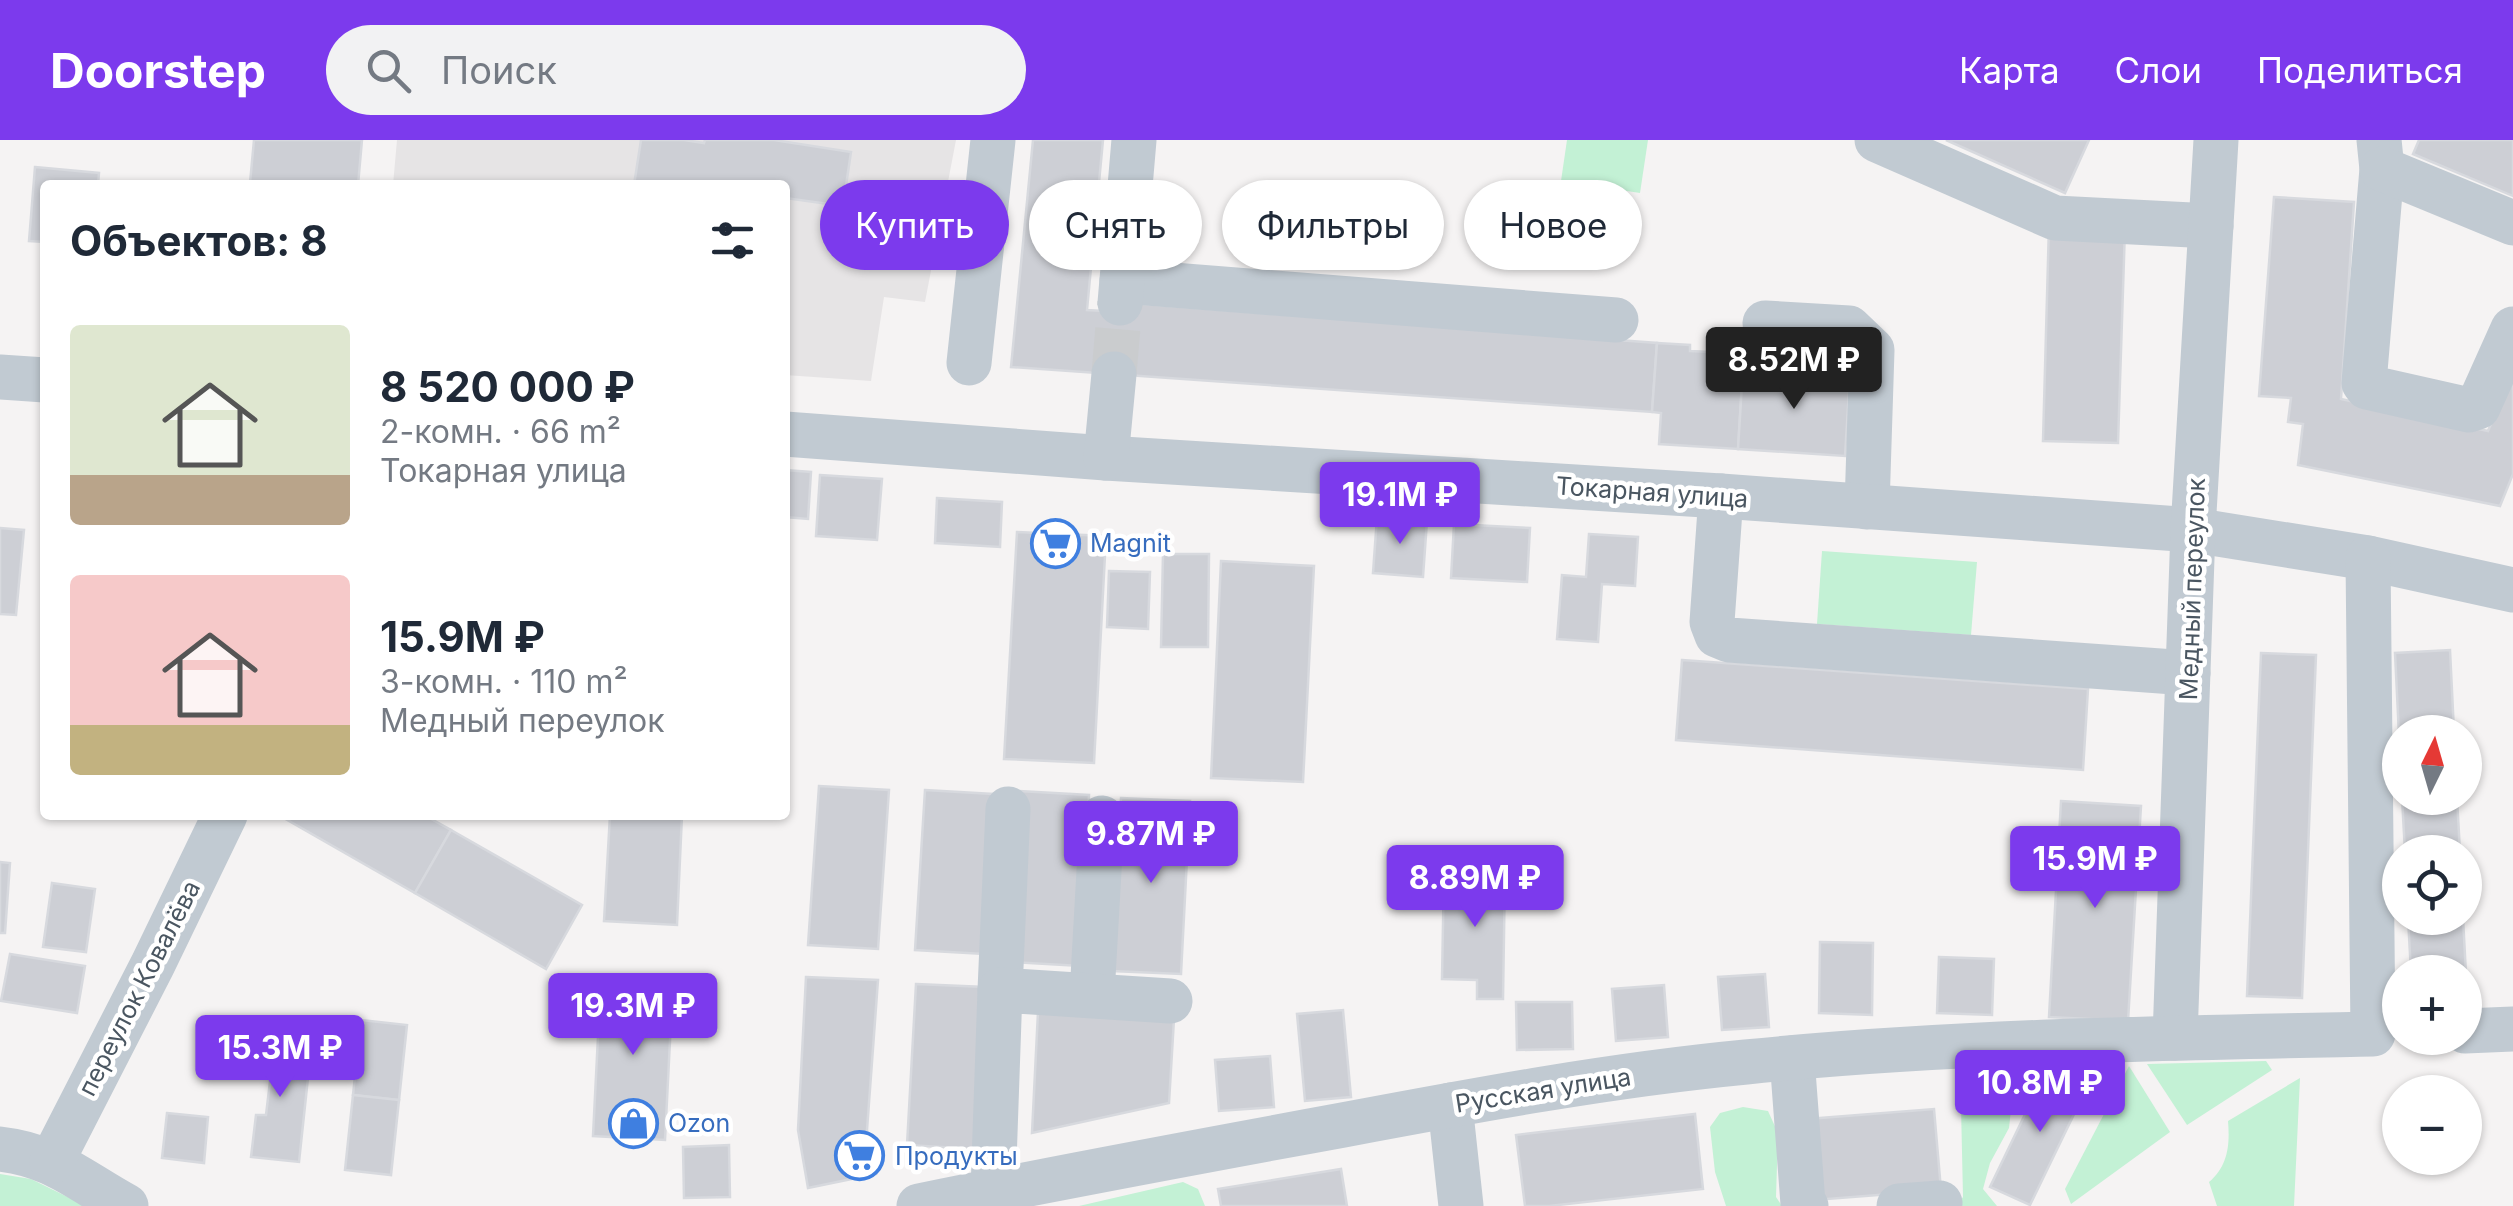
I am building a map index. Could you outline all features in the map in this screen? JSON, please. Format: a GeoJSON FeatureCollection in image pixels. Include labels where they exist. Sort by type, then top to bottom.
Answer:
{"type":"FeatureCollection","features":[{"type":"Feature","properties":{"kind":"street"},"geometry":{"type":"LineString","coordinates":[[969,363],[993,140]]}},
{"type":"Feature","properties":{"kind":"street"},"geometry":{"type":"LineString","coordinates":[[1134,140],[1121,292],[1616,320]]}},
{"type":"Feature","properties":{"kind":"street"},"geometry":{"type":"LineString","coordinates":[[1877,140],[2055,218],[2211,226]]}},
{"type":"Feature","properties":{"kind":"street","name":"Медный переулок"},"geometry":{"type":"LineString","coordinates":[[2175,1038],[2193,530],[2216,140]]}},
{"type":"Feature","properties":{"kind":"street"},"geometry":{"type":"LineString","coordinates":[[2513,224],[2380,154],[2364,382],[2367,387],[2470,410],[2478,407],[2513,329]]}},
{"type":"Feature","properties":{"kind":"street"},"geometry":{"type":"LineString","coordinates":[[1765,323],[1849,328],[1872,350],[1867,507]]}},
{"type":"Feature","properties":{"kind":"street"},"geometry":{"type":"LineString","coordinates":[[1106,458],[1114,374]]}},
{"type":"Feature","properties":{"kind":"street"},"geometry":{"type":"LineString","coordinates":[[0,377],[40,380]]}},
{"type":"Feature","properties":{"kind":"street","name":"Токарная улица"},"geometry":{"type":"LineString","coordinates":[[790,434],[2193,530],[2368,558],[2513,590]]}},
{"type":"Feature","properties":{"kind":"street"},"geometry":{"type":"LineString","coordinates":[[1721,496],[1712,622],[1716,634],[1730,640],[2188,673]]}},
{"type":"Feature","properties":{"kind":"street"},"geometry":{"type":"LineString","coordinates":[[2368,558],[2383,955]]}},
{"type":"Feature","properties":{"kind":"street"},"geometry":{"type":"LineString","coordinates":[[992,1191],[1008,809]]}},
{"type":"Feature","properties":{"kind":"street"},"geometry":{"type":"LineString","coordinates":[[1092,995],[1102,818]]}},
{"type":"Feature","properties":{"kind":"street","name":"переулок Ковалёва"},"geometry":{"type":"LineString","coordinates":[[52,1161],[224,820]]}},
{"type":"Feature","properties":{"kind":"street"},"geometry":{"type":"LineString","coordinates":[[1000,990],[1170,1001]]}},
{"type":"Feature","properties":{"kind":"street"},"geometry":{"type":"LineString","coordinates":[[2482,1030],[2513,1029]]}},
{"type":"Feature","properties":{"kind":"street","name":"Русская улица"},"geometry":{"type":"LineString","coordinates":[[919,1206],[1450,1104],[1604,1079],[1792,1058],[1940,1048],[2382,1034]]}},
{"type":"Feature","properties":{"kind":"street"},"geometry":{"type":"LineString","coordinates":[[1792,1058],[1806,1206]]}},
{"type":"Feature","properties":{"kind":"street"},"geometry":{"type":"LineString","coordinates":[[1450,1104],[1461,1206]]}},
{"type":"Feature","properties":{"kind":"street"},"geometry":{"type":"LineString","coordinates":[[0,1149],[52,1161],[126,1206]]}},
{"type":"Feature","properties":{"kind":"shaded area"},"geometry":{"type":"Polygon","coordinates":[[[397,140],[956,140],[948,180],[820,180],[820,270],[931,270],[925,302],[884,297],[871,381],[790,375],[790,180],[393,180],[397,140]]]}},
{"type":"Feature","properties":{"kind":"green space"},"geometry":{"type":"Polygon","coordinates":[[[1567,140],[1648,140],[1642,180],[1561,180],[1567,140]]]}},
{"type":"Feature","properties":{"kind":"green space"},"geometry":{"type":"Polygon","coordinates":[[[1822,551],[1977,562],[1971,635],[1817,624],[1822,551]]]}},
{"type":"Feature","properties":{"kind":"green space"},"geometry":{"type":"Polygon","coordinates":[[[2266,1061],[2272,1070],[2187,1125],[2147,1064],[2266,1061]]]}},
{"type":"Feature","properties":{"kind":"green space"},"geometry":{"type":"Polygon","coordinates":[[[2129,1066],[2170,1132],[2071,1204],[2065,1189],[2129,1066]]]}},
{"type":"Feature","properties":{"kind":"green space"},"geometry":{"type":"Polygon","coordinates":[[[2300,1078],[2294,1206],[2217,1206],[2209,1182],[2226,1154],[2228,1121],[2300,1078]]]}},
{"type":"Feature","properties":{"kind":"green space"},"geometry":{"type":"Polygon","coordinates":[[[1986,1087],[2002,1091],[2011,1110],[2009,1128],[1990,1163],[1983,1189],[1997,1206],[1956,1206],[1963,1197],[1961,1107],[1969,1092],[1986,1087]]]}},
{"type":"Feature","properties":{"kind":"green space"},"geometry":{"type":"Polygon","coordinates":[[[1743,1107],[1768,1111],[1778,1133],[1776,1197],[1782,1206],[1726,1206],[1715,1172],[1710,1127],[1720,1113],[1743,1107]]]}},
{"type":"Feature","properties":{"kind":"green space"},"geometry":{"type":"Polygon","coordinates":[[[0,1174],[31,1179],[86,1206],[0,1206],[0,1174]]]}},
{"type":"Feature","properties":{"kind":"green space"},"geometry":{"type":"Polygon","coordinates":[[[1183,1182],[1198,1189],[1205,1206],[1079,1206],[1183,1182]]]}},
{"type":"Feature","properties":{"kind":"building"},"geometry":{"type":"Polygon","coordinates":[[[254,140],[362,140],[358,180],[250,180],[254,140]]]}},
{"type":"Feature","properties":{"kind":"building"},"geometry":{"type":"Polygon","coordinates":[[[641,140],[774,140],[851,152],[847,180],[820,180],[820,203],[790,199],[790,180],[635,180],[641,140]]]}},
{"type":"Feature","properties":{"kind":"building"},"geometry":{"type":"Polygon","coordinates":[[[1033,140],[1103,140],[1099,180],[1029,180],[1033,140]]]}},
{"type":"Feature","properties":{"kind":"building"},"geometry":{"type":"Polygon","coordinates":[[[1946,140],[2089,140],[2065,193],[1946,140]]]}},
{"type":"Feature","properties":{"kind":"building"},"geometry":{"type":"Polygon","coordinates":[[[2419,140],[2513,140],[2513,196],[2413,154],[2419,140]]]}},
{"type":"Feature","properties":{"kind":"building"},"geometry":{"type":"Polygon","coordinates":[[[35,167],[99,173],[98,180],[40,180],[40,242],[29,241],[35,167]]]}},
{"type":"Feature","properties":{"kind":"building"},"geometry":{"type":"Polygon","coordinates":[[[1029,181],[1029,270],[1091,270],[1087,310],[1104,311],[1104,301],[1657,343],[1652,412],[1011,367],[1029,181]]]}},
{"type":"Feature","properties":{"kind":"building"},"geometry":{"type":"Polygon","coordinates":[[[2274,197],[2354,202],[2341,399],[2488,431],[2513,371],[2513,474],[2500,506],[2298,465],[2303,424],[2288,422],[2291,398],[2259,396],[2274,197]]]}},
{"type":"Feature","properties":{"kind":"building"},"geometry":{"type":"Polygon","coordinates":[[[2049,225],[2125,228],[2118,443],[2043,441],[2049,225]]]}},
{"type":"Feature","properties":{"kind":"building"},"geometry":{"type":"Polygon","coordinates":[[[1657,343],[1690,345],[1690,351],[1712,352],[1713,347],[1744,349],[1738,449],[1659,444],[1661,413],[1652,412],[1657,343]]]}},
{"type":"Feature","properties":{"kind":"building"},"geometry":{"type":"Polygon","coordinates":[[[1743,368],[1850,375],[1845,456],[1738,449],[1743,368]]]}},
{"type":"Feature","properties":{"kind":"building"},"geometry":{"type":"Polygon","coordinates":[[[790,470],[811,472],[808,519],[790,517],[790,470]]]}},
{"type":"Feature","properties":{"kind":"building"},"geometry":{"type":"Polygon","coordinates":[[[820,475],[882,479],[877,540],[816,536],[820,475]]]}},
{"type":"Feature","properties":{"kind":"building"},"geometry":{"type":"Polygon","coordinates":[[[937,498],[1002,502],[1000,547],[935,543],[937,498]]]}},
{"type":"Feature","properties":{"kind":"building"},"geometry":{"type":"Polygon","coordinates":[[[1377,517],[1427,521],[1423,577],[1373,573],[1377,517]]]}},
{"type":"Feature","properties":{"kind":"building"},"geometry":{"type":"Polygon","coordinates":[[[1454,524],[1530,528],[1527,582],[1451,578],[1454,524]]]}},
{"type":"Feature","properties":{"kind":"building"},"geometry":{"type":"Polygon","coordinates":[[[0,528],[24,530],[16,615],[0,614],[0,528]]]}},
{"type":"Feature","properties":{"kind":"building"},"geometry":{"type":"Polygon","coordinates":[[[1017,532],[1106,536],[1094,763],[1004,759],[1017,532]]]}},
{"type":"Feature","properties":{"kind":"building"},"geometry":{"type":"Polygon","coordinates":[[[1589,534],[1638,537],[1635,586],[1602,584],[1598,642],[1557,639],[1562,575],[1586,577],[1589,534]]]}},
{"type":"Feature","properties":{"kind":"building"},"geometry":{"type":"Polygon","coordinates":[[[1163,554],[1209,554],[1208,647],[1161,647],[1163,554]]]}},
{"type":"Feature","properties":{"kind":"building"},"geometry":{"type":"Polygon","coordinates":[[[1221,561],[1314,566],[1303,782],[1211,778],[1221,561]]]}},
{"type":"Feature","properties":{"kind":"building"},"geometry":{"type":"Polygon","coordinates":[[[1109,571],[1150,572],[1148,629],[1107,627],[1109,571]]]}},
{"type":"Feature","properties":{"kind":"building"},"geometry":{"type":"Polygon","coordinates":[[[2450,650],[2453,715],[2398,715],[2395,653],[2450,650]]]}},
{"type":"Feature","properties":{"kind":"building"},"geometry":{"type":"Polygon","coordinates":[[[2261,653],[2316,655],[2302,998],[2247,996],[2261,653]]]}},
{"type":"Feature","properties":{"kind":"building"},"geometry":{"type":"Polygon","coordinates":[[[1682,660],[2088,689],[2083,770],[1676,740],[1682,660]]]}},
{"type":"Feature","properties":{"kind":"building"},"geometry":{"type":"Polygon","coordinates":[[[819,786],[889,790],[878,949],[808,945],[819,786]]]}},
{"type":"Feature","properties":{"kind":"building"},"geometry":{"type":"Polygon","coordinates":[[[925,790],[993,794],[984,954],[915,950],[925,790]]]}},
{"type":"Feature","properties":{"kind":"building"},"geometry":{"type":"Polygon","coordinates":[[[1019,791],[1089,795],[1080,966],[1010,962],[1019,791]]]}},
{"type":"Feature","properties":{"kind":"building"},"geometry":{"type":"Polygon","coordinates":[[[1121,798],[1190,801],[1181,974],[1112,971],[1121,798]]]}},
{"type":"Feature","properties":{"kind":"building"},"geometry":{"type":"Polygon","coordinates":[[[2061,801],[2141,806],[2128,1021],[2049,1017],[2061,801]]]}},
{"type":"Feature","properties":{"kind":"building"},"geometry":{"type":"Polygon","coordinates":[[[2403,815],[2458,815],[2459,835],[2404,835],[2403,815]]]}},
{"type":"Feature","properties":{"kind":"building"},"geometry":{"type":"Polygon","coordinates":[[[287,820],[433,820],[451,830],[415,893],[287,820]]]}},
{"type":"Feature","properties":{"kind":"building"},"geometry":{"type":"Polygon","coordinates":[[[610,820],[682,820],[677,925],[604,921],[610,820]]]}},
{"type":"Feature","properties":{"kind":"building"},"geometry":{"type":"Polygon","coordinates":[[[451,830],[582,905],[546,969],[415,893],[451,830]]]}},
{"type":"Feature","properties":{"kind":"building"},"geometry":{"type":"Polygon","coordinates":[[[0,862],[10,863],[5,933],[0,933],[0,862]]]}},
{"type":"Feature","properties":{"kind":"building"},"geometry":{"type":"Polygon","coordinates":[[[1444,870],[1505,871],[1503,999],[1477,999],[1477,980],[1442,979],[1444,870]]]}},
{"type":"Feature","properties":{"kind":"building"},"geometry":{"type":"Polygon","coordinates":[[[52,883],[95,889],[86,952],[43,947],[52,883]]]}},
{"type":"Feature","properties":{"kind":"building"},"geometry":{"type":"Polygon","coordinates":[[[2409,935],[2464,935],[2465,955],[2410,955],[2409,935]]]}},
{"type":"Feature","properties":{"kind":"building"},"geometry":{"type":"Polygon","coordinates":[[[1820,942],[1873,943],[1872,1015],[1819,1013],[1820,942]]]}},
{"type":"Feature","properties":{"kind":"building"},"geometry":{"type":"Polygon","coordinates":[[[10,954],[85,966],[77,1013],[1,1001],[10,954]]]}},
{"type":"Feature","properties":{"kind":"building"},"geometry":{"type":"Polygon","coordinates":[[[1939,957],[1994,959],[1992,1015],[1937,1013],[1939,957]]]}},
{"type":"Feature","properties":{"kind":"building"},"geometry":{"type":"Polygon","coordinates":[[[1765,974],[1769,1027],[1722,1030],[1718,977],[1765,974]]]}},
{"type":"Feature","properties":{"kind":"building"},"geometry":{"type":"Polygon","coordinates":[[[601,977],[673,981],[665,1140],[593,1136],[601,977]]]}},
{"type":"Feature","properties":{"kind":"building"},"geometry":{"type":"Polygon","coordinates":[[[806,977],[878,980],[867,1130],[876,1174],[808,1188],[798,1130],[806,977]]]}},
{"type":"Feature","properties":{"kind":"building"},"geometry":{"type":"Polygon","coordinates":[[[916,984],[985,987],[976,1149],[907,1145],[916,984]]]}},
{"type":"Feature","properties":{"kind":"building"},"geometry":{"type":"Polygon","coordinates":[[[1664,985],[1668,1037],[1616,1041],[1612,989],[1664,985]]]}},
{"type":"Feature","properties":{"kind":"building"},"geometry":{"type":"Polygon","coordinates":[[[1516,1002],[1572,1002],[1573,1049],[1517,1050],[1516,1002]]]}},
{"type":"Feature","properties":{"kind":"building"},"geometry":{"type":"Polygon","coordinates":[[[1343,1010],[1351,1097],[1305,1101],[1297,1014],[1343,1010]]]}},
{"type":"Feature","properties":{"kind":"building"},"geometry":{"type":"Polygon","coordinates":[[[1038,1012],[1174,1019],[1169,1103],[1032,1133],[1038,1012]]]}},
{"type":"Feature","properties":{"kind":"building"},"geometry":{"type":"Polygon","coordinates":[[[361,1020],[407,1025],[399,1100],[353,1095],[361,1020]]]}},
{"type":"Feature","properties":{"kind":"building"},"geometry":{"type":"Polygon","coordinates":[[[245,1044],[311,1050],[299,1162],[251,1157],[256,1115],[266,1115],[271,1073],[242,1070],[245,1044]]]}},
{"type":"Feature","properties":{"kind":"building"},"geometry":{"type":"Polygon","coordinates":[[[1270,1056],[1274,1107],[1219,1111],[1215,1060],[1270,1056]]]}},
{"type":"Feature","properties":{"kind":"building"},"geometry":{"type":"Polygon","coordinates":[[[2094,1073],[2030,1205],[1990,1187],[2044,1075],[2094,1073]]]}},
{"type":"Feature","properties":{"kind":"building"},"geometry":{"type":"Polygon","coordinates":[[[353,1095],[399,1100],[391,1175],[345,1170],[353,1095]]]}},
{"type":"Feature","properties":{"kind":"building"},"geometry":{"type":"Polygon","coordinates":[[[1934,1109],[1941,1190],[1815,1200],[1808,1119],[1934,1109]]]}},
{"type":"Feature","properties":{"kind":"building"},"geometry":{"type":"Polygon","coordinates":[[[167,1113],[208,1117],[204,1163],[162,1158],[167,1113]]]}},
{"type":"Feature","properties":{"kind":"building"},"geometry":{"type":"Polygon","coordinates":[[[1695,1114],[1703,1189],[1525,1206],[1516,1135],[1695,1114]]]}},
{"type":"Feature","properties":{"kind":"building"},"geometry":{"type":"Polygon","coordinates":[[[729,1145],[730,1197],[684,1198],[683,1147],[729,1145]]]}},
{"type":"Feature","properties":{"kind":"building"},"geometry":{"type":"Polygon","coordinates":[[[1341,1169],[1347,1206],[1221,1206],[1218,1189],[1341,1169]]]}},
{"type":"Feature","properties":{"kind":"tunnel"},"geometry":{"type":"LineString","coordinates":[[1114,374],[1120,303]]}},
{"type":"Feature","properties":{"kind":"place","name":"Magnit"},"geometry":{"type":"Point","coordinates":[1055,543]}},
{"type":"Feature","properties":{"kind":"place","name":"Ozon"},"geometry":{"type":"Point","coordinates":[633,1123]}},
{"type":"Feature","properties":{"kind":"place","name":"Продукты"},"geometry":{"type":"Point","coordinates":[860,1156]}}]}
